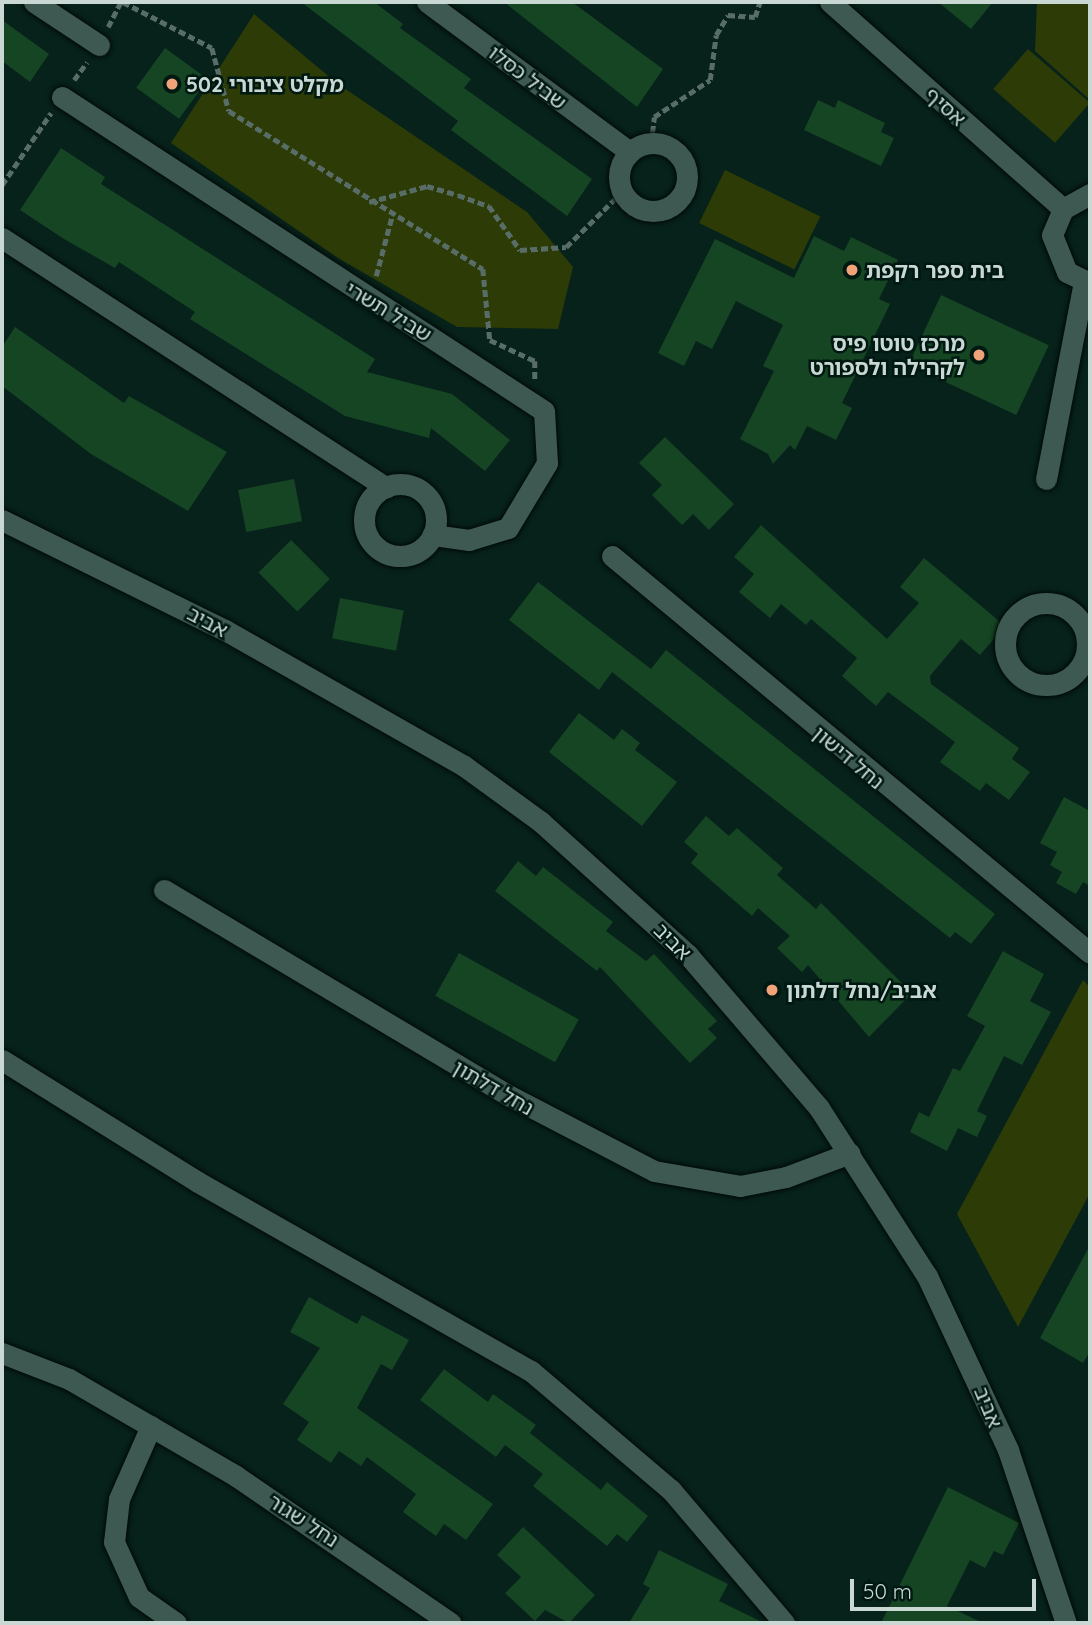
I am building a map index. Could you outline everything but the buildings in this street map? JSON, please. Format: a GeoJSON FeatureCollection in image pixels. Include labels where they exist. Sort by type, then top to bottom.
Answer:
{"type":"FeatureCollection","features":[{"type":"Feature","properties":{"kind":"street"},"geometry":{"type":"LineString","coordinates":[[34,2],[99,45]]}},
{"type":"Feature","properties":{"kind":"street","name":"שביל כסלו"},"geometry":{"type":"LineString","coordinates":[[427,2],[630,152]]}},
{"type":"Feature","properties":{"kind":"street","name":"אסיף"},"geometry":{"type":"LineString","coordinates":[[830,2],[1063,209]]}},
{"type":"Feature","properties":{"kind":"street","name":"שביל תשרי"},"geometry":{"type":"LineString","coordinates":[[62,97],[535,405]]}},
{"type":"Feature","properties":{"kind":"street"},"geometry":{"type":"LineString","coordinates":[[651,143],[681,157],[685,191],[659,211],[638,208],[622,192],[619,171],[630,152],[651,143]]}},
{"type":"Feature","properties":{"kind":"street"},"geometry":{"type":"LineString","coordinates":[[1046,480],[1087,282],[1067,272],[1053,248],[1063,209],[1090,194]]}},
{"type":"Feature","properties":{"kind":"street"},"geometry":{"type":"LineString","coordinates":[[2,238],[386,486],[410,485],[429,500],[432,535]]}},
{"type":"Feature","properties":{"kind":"street"},"geometry":{"type":"LineString","coordinates":[[386,486],[364,513],[374,545],[406,556],[432,535],[469,540],[509,528],[547,463],[544,411],[535,405]]}},
{"type":"Feature","properties":{"kind":"street","name":"אביב"},"geometry":{"type":"LineString","coordinates":[[2,520],[170,601],[385,718],[541,822],[688,955],[764,1039],[850,1153],[927,1276],[971,1363],[1066,1623]]}},
{"type":"Feature","properties":{"kind":"street","name":"נחל דישון"},"geometry":{"type":"LineString","coordinates":[[612,555],[1090,953]]}},
{"type":"Feature","properties":{"kind":"street","name":"נחל דלתון"},"geometry":{"type":"LineString","coordinates":[[164,891],[451,1063],[654,1171],[740,1186],[786,1177],[850,1153]]}},
{"type":"Feature","properties":{"kind":"street"},"geometry":{"type":"LineString","coordinates":[[2,1060],[198,1182],[531,1371],[671,1490],[784,1623]]}},
{"type":"Feature","properties":{"kind":"street","name":"נחל שגור"},"geometry":{"type":"LineString","coordinates":[[2,1353],[69,1379],[151,1426],[290,1510],[451,1623]]}},
{"type":"Feature","properties":{"kind":"street"},"geometry":{"type":"LineString","coordinates":[[151,1426],[119,1499],[114,1542],[126,1580],[176,1623]]}},
{"type":"Feature","properties":{"kind":"path"},"geometry":{"type":"LineString","coordinates":[[122,2],[212,48],[229,111],[368,202],[483,269],[490,340],[535,361],[535,405]]}},
{"type":"Feature","properties":{"kind":"path"},"geometry":{"type":"LineString","coordinates":[[651,143],[654,117],[710,79],[716,35],[728,15],[755,17],[760,2]]}},
{"type":"Feature","properties":{"kind":"path"},"geometry":{"type":"LineString","coordinates":[[368,202],[427,186],[458,195],[489,206],[520,250],[566,247],[622,192]]}},
{"type":"Feature","properties":{"kind":"path"},"geometry":{"type":"LineString","coordinates":[[369,299],[393,216]]}},
{"type":"Feature","properties":{"kind":"green space"},"geometry":{"type":"Polygon","coordinates":[[[1037,2],[1090,2],[1090,100],[1035,51],[1037,2]]]}},
{"type":"Feature","properties":{"kind":"green space"},"geometry":{"type":"Polygon","coordinates":[[[254,14],[338,84],[527,212],[573,267],[558,329],[457,327],[338,258],[171,143],[254,14]]]}},
{"type":"Feature","properties":{"kind":"green space"},"geometry":{"type":"Polygon","coordinates":[[[1028,49],[1090,103],[1055,143],[993,89],[1028,49]]]}},
{"type":"Feature","properties":{"kind":"green space"},"geometry":{"type":"Polygon","coordinates":[[[725,170],[820,216],[794,269],[699,223],[725,170]]]}},
{"type":"Feature","properties":{"kind":"green space"},"geometry":{"type":"Polygon","coordinates":[[[1083,980],[1090,987],[1090,1193],[1018,1327],[957,1214],[1083,980]]]}},
{"type":"Feature","properties":{"kind":"place","name":"מקלט ציבורי 502"},"geometry":{"type":"Point","coordinates":[172,84]}},
{"type":"Feature","properties":{"kind":"place","name":"בית ספר רקפת"},"geometry":{"type":"Point","coordinates":[852,270]}},
{"type":"Feature","properties":{"kind":"place","name":"מרכז טוטו פיס לקהילה ולספורט"},"geometry":{"type":"Point","coordinates":[979,355]}},
{"type":"Feature","properties":{"kind":"place","name":"אביב/נחל דלתון"},"geometry":{"type":"Point","coordinates":[772,990]}}]}
